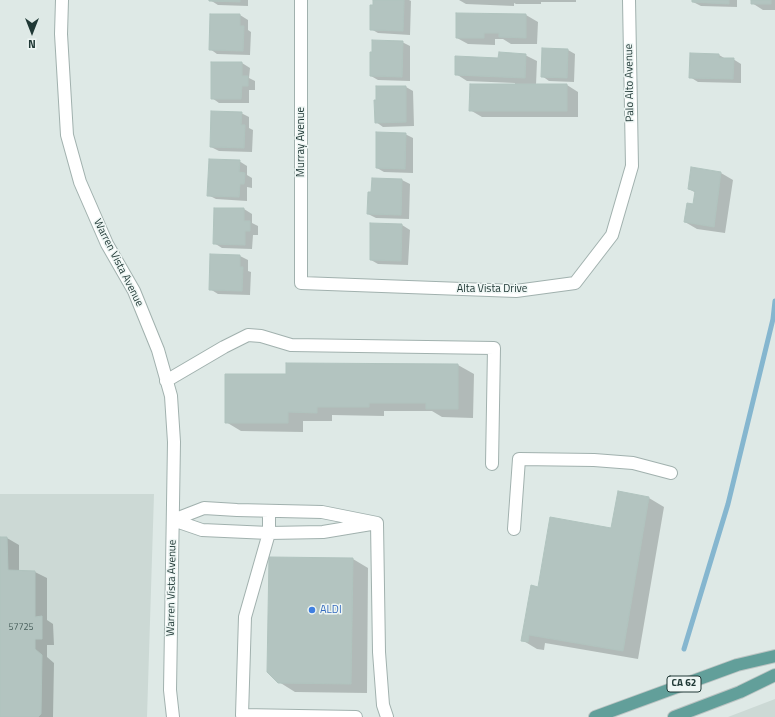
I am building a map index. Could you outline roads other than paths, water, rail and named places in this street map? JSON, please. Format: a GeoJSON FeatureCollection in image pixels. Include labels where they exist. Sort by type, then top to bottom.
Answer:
{"type":"FeatureCollection","features":[{"type":"Feature","properties":{"kind":"main road","name":"CA 62"},"geometry":{"type":"LineString","coordinates":[[595,717],[737,665],[775,656]]}},
{"type":"Feature","properties":{"kind":"main road","name":"CA 62"},"geometry":{"type":"LineString","coordinates":[[674,717],[740,692],[775,674]]}},
{"type":"Feature","properties":{"kind":"street","name":"Warren Vista Avenue"},"geometry":{"type":"LineString","coordinates":[[62,0],[61,34],[67,135],[80,182],[107,244],[134,291],[158,350],[171,396],[174,442],[170,690],[173,717]]}},
{"type":"Feature","properties":{"kind":"street","name":"Murray Avenue"},"geometry":{"type":"LineString","coordinates":[[301,0],[301,283]]}},
{"type":"Feature","properties":{"kind":"street","name":"Palo Alto Avenue"},"geometry":{"type":"LineString","coordinates":[[629,0],[632,166]]}},
{"type":"Feature","properties":{"kind":"street","name":"Alta Vista Drive"},"geometry":{"type":"LineString","coordinates":[[301,283],[516,291],[575,283],[612,235],[632,166]]}},
{"type":"Feature","properties":{"kind":"street"},"geometry":{"type":"LineString","coordinates":[[166,381],[224,347],[248,335],[261,336],[291,345],[494,348],[492,464]]}},
{"type":"Feature","properties":{"kind":"street"},"geometry":{"type":"LineString","coordinates":[[514,529],[518,459],[594,460],[633,463],[671,472]]}},
{"type":"Feature","properties":{"kind":"street"},"geometry":{"type":"LineString","coordinates":[[173,520],[204,508],[322,512],[377,523]]}},
{"type":"Feature","properties":{"kind":"street"},"geometry":{"type":"LineString","coordinates":[[269,511],[269,533],[245,617],[242,715],[356,717]]}},
{"type":"Feature","properties":{"kind":"street"},"geometry":{"type":"LineString","coordinates":[[173,520],[202,530],[269,533],[323,532],[377,523]]}},
{"type":"Feature","properties":{"kind":"street"},"geometry":{"type":"LineString","coordinates":[[377,523],[379,652],[383,705],[387,717]]}},
{"type":"Feature","properties":{"kind":"waterway"},"geometry":{"type":"LineString","coordinates":[[684,649],[728,504],[773,319],[775,301]]}},
{"type":"Feature","properties":{"kind":"place","name":"ALDI"},"geometry":{"type":"Point","coordinates":[312,610]}}]}
